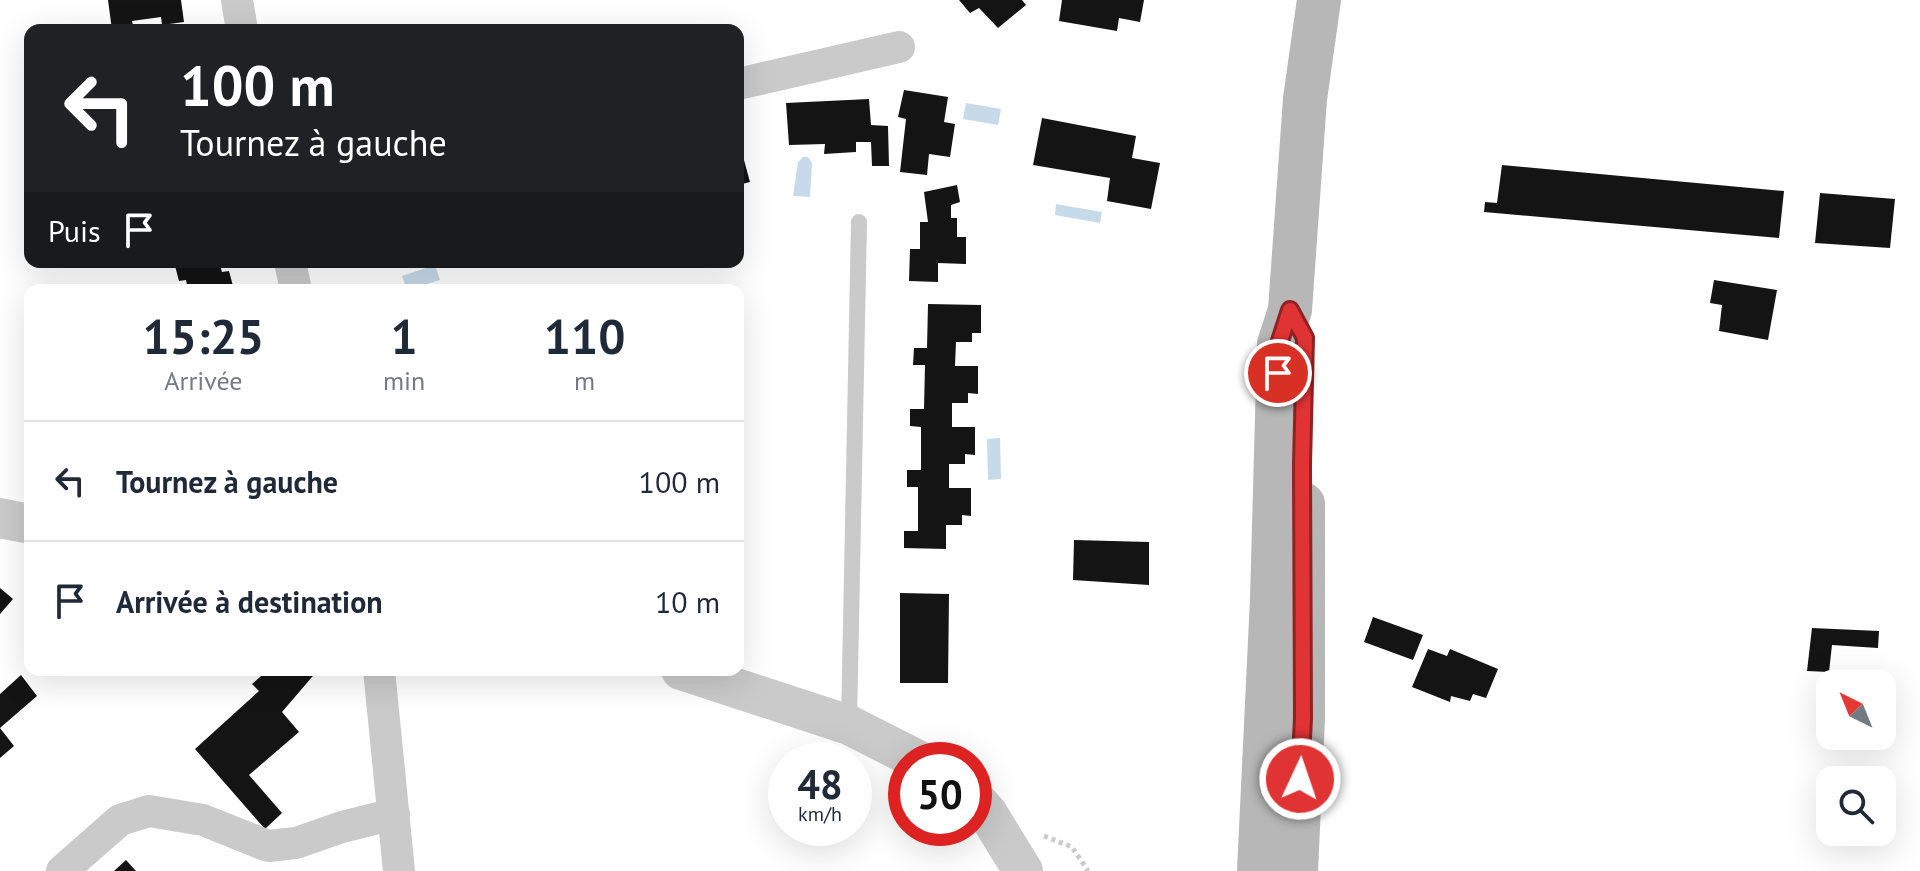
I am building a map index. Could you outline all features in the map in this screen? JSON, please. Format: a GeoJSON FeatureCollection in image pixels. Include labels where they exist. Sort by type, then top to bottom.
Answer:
{"type":"FeatureCollection","features":[{"type":"Feature","properties":{"kind":"main road"},"geometry":{"type":"LineString","coordinates":[[1259,871],[1272,599],[1279,344],[1290,310],[1305,99],[1319,0]]}},
{"type":"Feature","properties":{"kind":"main road"},"geometry":{"type":"LineString","coordinates":[[1290,310],[1305,338],[1303,718],[1296,871]]}},
{"type":"Feature","properties":{"kind":"street"},"geometry":{"type":"LineString","coordinates":[[237,0],[241,24]]}},
{"type":"Feature","properties":{"kind":"street"},"geometry":{"type":"LineString","coordinates":[[744,83],[899,47]]}},
{"type":"Feature","properties":{"kind":"street"},"geometry":{"type":"LineString","coordinates":[[0,518],[24,523]]}},
{"type":"Feature","properties":{"kind":"street"},"geometry":{"type":"LineString","coordinates":[[380,676],[399,871]]}},
{"type":"Feature","properties":{"kind":"street"},"geometry":{"type":"LineString","coordinates":[[699,676],[849,725],[888,745]]}},
{"type":"Feature","properties":{"kind":"street"},"geometry":{"type":"LineString","coordinates":[[62,871],[120,820],[149,811],[203,820],[268,846],[296,843],[394,814]]}},
{"type":"Feature","properties":{"kind":"street"},"geometry":{"type":"LineString","coordinates":[[992,821],[1023,871]]}},
{"type":"Feature","properties":{"kind":"lane"},"geometry":{"type":"LineString","coordinates":[[849,725],[859,222]]}},
{"type":"Feature","properties":{"kind":"water"},"geometry":{"type":"Polygon","coordinates":[[[966,103],[1001,109],[998,125],[963,119],[966,103]]]}},
{"type":"Feature","properties":{"kind":"water"},"geometry":{"type":"Polygon","coordinates":[[[808,157],[812,163],[810,197],[793,196],[798,162],[808,157]]]}},
{"type":"Feature","properties":{"kind":"water"},"geometry":{"type":"Polygon","coordinates":[[[1056,204],[1102,212],[1100,223],[1055,215],[1056,204]]]}},
{"type":"Feature","properties":{"kind":"water"},"geometry":{"type":"Polygon","coordinates":[[[436,268],[440,280],[427,284],[405,284],[402,276],[436,268]]]}},
{"type":"Feature","properties":{"kind":"water"},"geometry":{"type":"Polygon","coordinates":[[[1000,438],[1001,479],[988,480],[987,439],[1000,438]]]}},
{"type":"Feature","properties":{"kind":"building"},"geometry":{"type":"Polygon","coordinates":[[[108,0],[181,0],[184,22],[162,24],[161,17],[132,21],[133,24],[111,24],[108,0]]]}},
{"type":"Feature","properties":{"kind":"building"},"geometry":{"type":"Polygon","coordinates":[[[959,0],[1022,0],[1026,5],[998,28],[979,8],[970,13],[959,0]]]}},
{"type":"Feature","properties":{"kind":"building"},"geometry":{"type":"Polygon","coordinates":[[[1062,0],[1144,0],[1140,22],[1119,18],[1117,31],[1059,21],[1062,0]]]}},
{"type":"Feature","properties":{"kind":"building"},"geometry":{"type":"Polygon","coordinates":[[[904,90],[948,97],[944,122],[955,124],[950,157],[929,154],[927,175],[900,172],[906,119],[898,117],[904,90]]]}},
{"type":"Feature","properties":{"kind":"building"},"geometry":{"type":"Polygon","coordinates":[[[869,99],[871,125],[888,126],[889,166],[872,166],[871,142],[856,142],[856,152],[824,154],[825,144],[789,145],[786,103],[869,99]]]}},
{"type":"Feature","properties":{"kind":"building"},"geometry":{"type":"Polygon","coordinates":[[[1042,118],[1136,136],[1132,158],[1160,163],[1151,209],[1107,201],[1110,178],[1033,165],[1042,118]]]}},
{"type":"Feature","properties":{"kind":"building"},"geometry":{"type":"Polygon","coordinates":[[[744,160],[750,182],[744,184],[744,160]]]}},
{"type":"Feature","properties":{"kind":"building"},"geometry":{"type":"Polygon","coordinates":[[[1502,165],[1784,191],[1779,238],[1484,212],[1485,202],[1497,203],[1502,165]]]}},
{"type":"Feature","properties":{"kind":"building"},"geometry":{"type":"Polygon","coordinates":[[[957,185],[960,202],[951,205],[951,218],[957,218],[957,237],[966,237],[966,264],[938,263],[938,282],[909,281],[910,249],[920,249],[920,222],[928,222],[924,192],[957,185]]]}},
{"type":"Feature","properties":{"kind":"building"},"geometry":{"type":"Polygon","coordinates":[[[1820,193],[1895,199],[1890,248],[1815,243],[1820,193]]]}},
{"type":"Feature","properties":{"kind":"building"},"geometry":{"type":"Polygon","coordinates":[[[176,268],[221,268],[222,272],[229,271],[232,284],[187,284],[186,280],[179,281],[176,268]]]}},
{"type":"Feature","properties":{"kind":"building"},"geometry":{"type":"Polygon","coordinates":[[[1714,280],[1777,290],[1768,340],[1719,331],[1722,305],[1710,303],[1714,280]]]}},
{"type":"Feature","properties":{"kind":"building"},"geometry":{"type":"Polygon","coordinates":[[[928,304],[981,305],[981,333],[972,333],[972,342],[956,342],[955,366],[978,366],[978,394],[968,393],[968,403],[952,403],[952,427],[975,427],[975,455],[965,454],[965,464],[949,464],[949,488],[971,488],[971,516],[962,515],[962,525],[946,525],[946,549],[904,548],[904,531],[918,531],[918,487],[907,487],[907,470],[921,470],[921,427],[910,426],[910,409],[924,409],[925,365],[913,365],[914,348],[927,348],[928,304]]]}},
{"type":"Feature","properties":{"kind":"building"},"geometry":{"type":"Polygon","coordinates":[[[1074,540],[1149,542],[1149,585],[1073,580],[1074,540]]]}},
{"type":"Feature","properties":{"kind":"building"},"geometry":{"type":"Polygon","coordinates":[[[0,588],[13,599],[0,614],[0,588]]]}},
{"type":"Feature","properties":{"kind":"building"},"geometry":{"type":"Polygon","coordinates":[[[900,593],[949,594],[948,683],[900,683],[900,593]]]}},
{"type":"Feature","properties":{"kind":"building"},"geometry":{"type":"Polygon","coordinates":[[[1373,617],[1423,635],[1413,660],[1364,642],[1373,617]]]}},
{"type":"Feature","properties":{"kind":"building"},"geometry":{"type":"Polygon","coordinates":[[[1812,628],[1879,631],[1878,648],[1832,645],[1829,670],[1807,671],[1812,628]]]}},
{"type":"Feature","properties":{"kind":"building"},"geometry":{"type":"Polygon","coordinates":[[[1428,649],[1447,656],[1450,649],[1498,669],[1486,698],[1473,694],[1470,701],[1451,696],[1450,702],[1412,687],[1428,649]]]}},
{"type":"Feature","properties":{"kind":"building"},"geometry":{"type":"Polygon","coordinates":[[[21,675],[37,696],[0,728],[0,694],[21,675]]]}},
{"type":"Feature","properties":{"kind":"building"},"geometry":{"type":"Polygon","coordinates":[[[261,676],[313,676],[282,712],[299,732],[249,775],[282,813],[265,829],[195,749],[259,691],[252,684],[261,676]]]}},
{"type":"Feature","properties":{"kind":"building"},"geometry":{"type":"Polygon","coordinates":[[[0,728],[14,746],[0,758],[0,728]]]}},
{"type":"Feature","properties":{"kind":"building"},"geometry":{"type":"Polygon","coordinates":[[[126,860],[136,871],[114,871],[126,860]]]}},
{"type":"Feature","properties":{"kind":"route"},"geometry":{"type":"LineString","coordinates":[[1278,373],[1279,344],[1290,310],[1305,338],[1300,779]]}}]}
